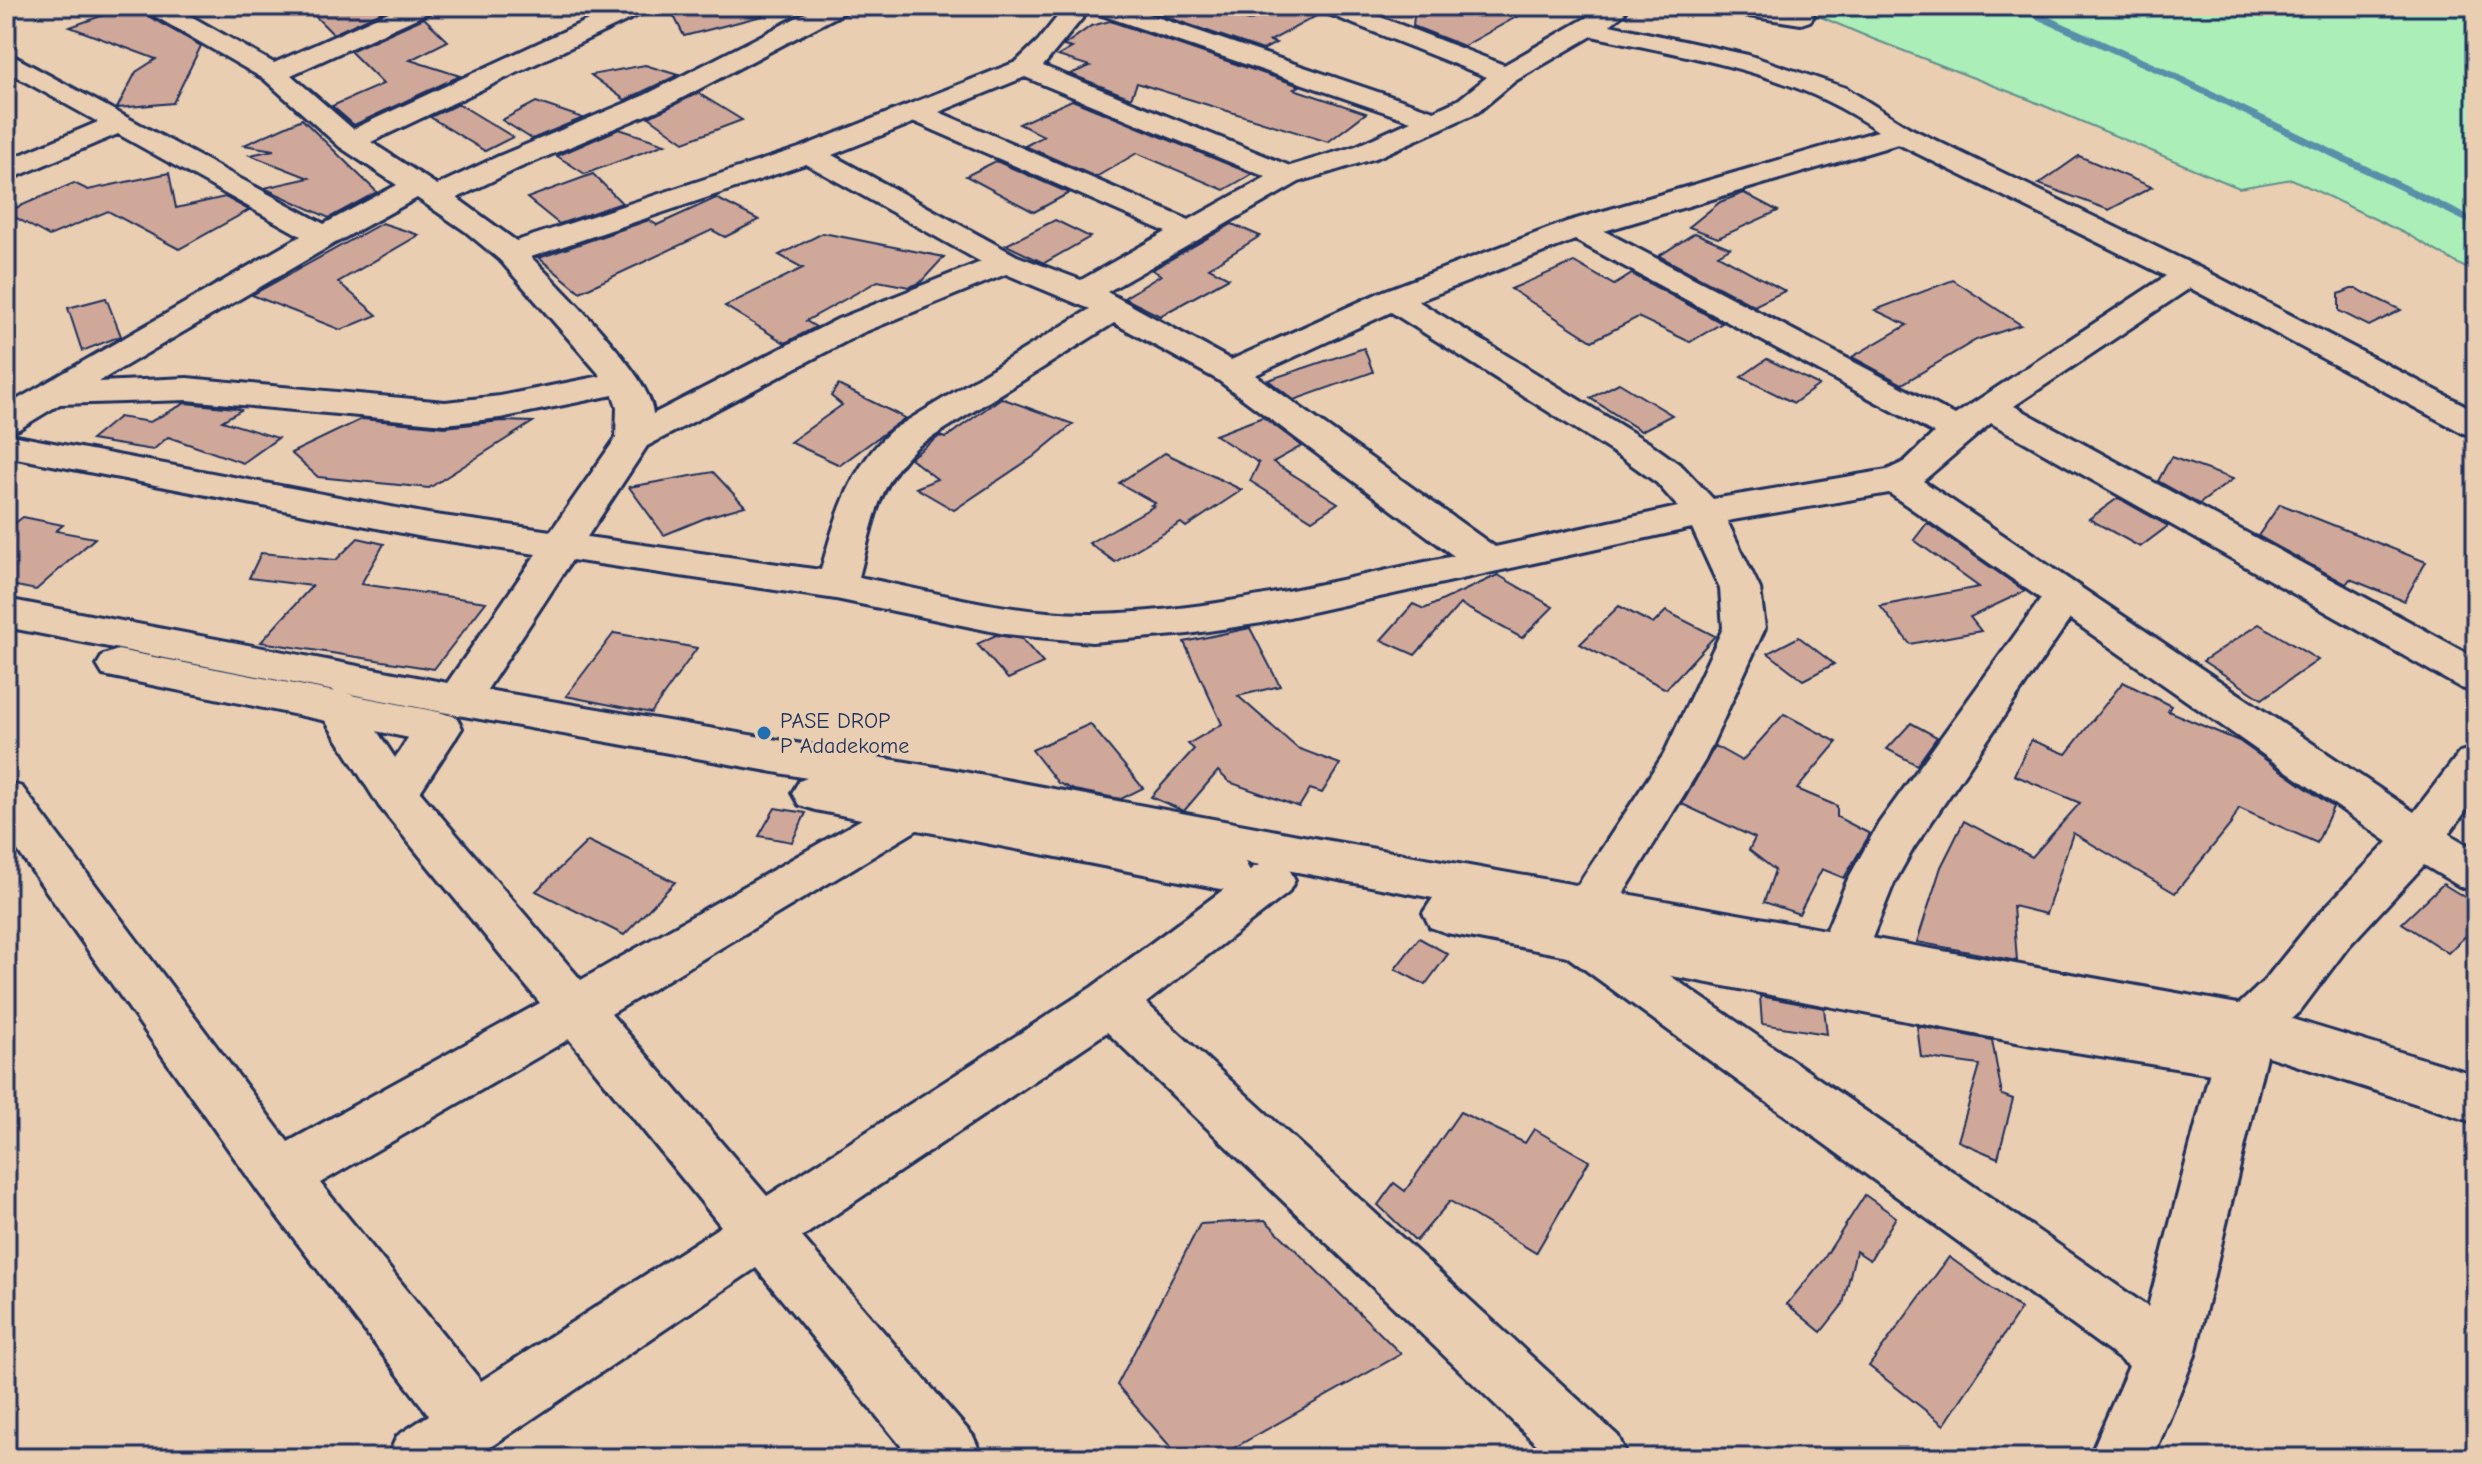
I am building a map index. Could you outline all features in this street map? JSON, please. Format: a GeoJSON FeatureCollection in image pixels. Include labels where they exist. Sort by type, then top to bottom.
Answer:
{"type":"FeatureCollection","features":[{"type":"Feature","properties":{"kind":"street"},"geometry":{"type":"LineString","coordinates":[[273,73],[423,6]]}},
{"type":"Feature","properties":{"kind":"street"},"geometry":{"type":"LineString","coordinates":[[350,141],[638,6]]}},
{"type":"Feature","properties":{"kind":"street"},"geometry":{"type":"LineString","coordinates":[[6,421],[324,236],[655,101],[838,6]]}},
{"type":"Feature","properties":{"kind":"street"},"geometry":{"type":"LineString","coordinates":[[511,253],[809,154],[1025,68],[1047,47],[1079,6]]}},
{"type":"Feature","properties":{"kind":"street"},"geometry":{"type":"LineString","coordinates":[[1099,6],[1434,120]]}},
{"type":"Feature","properties":{"kind":"street"},"geometry":{"type":"LineString","coordinates":[[1330,6],[1506,75]]}},
{"type":"Feature","properties":{"kind":"street"},"geometry":{"type":"LineString","coordinates":[[836,586],[874,471],[905,438],[1098,301],[1189,231],[1289,176],[1366,152],[1468,106],[1506,75],[1624,6]]}},
{"type":"Feature","properties":{"kind":"street"},"geometry":{"type":"LineString","coordinates":[[1729,6],[1801,16]]}},
{"type":"Feature","properties":{"kind":"street"},"geometry":{"type":"LineString","coordinates":[[181,11],[273,73],[350,141],[511,253],[625,382],[635,407],[634,438]]}},
{"type":"Feature","properties":{"kind":"street"},"geometry":{"type":"LineString","coordinates":[[1587,27],[1772,70],[1827,89],[1866,109],[1900,134],[2189,275],[2476,425]]}},
{"type":"Feature","properties":{"kind":"street"},"geometry":{"type":"LineString","coordinates":[[1025,68],[1289,176]]}},
{"type":"Feature","properties":{"kind":"street"},"geometry":{"type":"LineString","coordinates":[[12,70],[119,123],[324,236]]}},
{"type":"Feature","properties":{"kind":"street"},"geometry":{"type":"LineString","coordinates":[[918,113],[1189,231]]}},
{"type":"Feature","properties":{"kind":"street"},"geometry":{"type":"LineString","coordinates":[[6,172],[119,123]]}},
{"type":"Feature","properties":{"kind":"street"},"geometry":{"type":"LineString","coordinates":[[1230,373],[1393,299],[1577,229],[1900,134]]}},
{"type":"Feature","properties":{"kind":"street"},"geometry":{"type":"LineString","coordinates":[[809,154],[1006,263],[1098,301],[1230,373],[1486,560]]}},
{"type":"Feature","properties":{"kind":"street"},"geometry":{"type":"LineString","coordinates":[[1577,229],[1957,431]]}},
{"type":"Feature","properties":{"kind":"street"},"geometry":{"type":"LineString","coordinates":[[395,794],[634,438],[850,326],[1006,263]]}},
{"type":"Feature","properties":{"kind":"street"},"geometry":{"type":"LineString","coordinates":[[6,445],[428,526],[561,548],[836,586],[1005,620],[1092,628],[1188,620],[1262,609],[1628,532],[1704,513],[1896,480],[1917,470],[1957,431],[1989,407],[2189,275]]}},
{"type":"Feature","properties":{"kind":"street"},"geometry":{"type":"LineString","coordinates":[[1393,299],[1670,475],[1704,513],[1740,589],[1744,628],[1683,760],[1583,923]]}},
{"type":"Feature","properties":{"kind":"street"},"geometry":{"type":"LineString","coordinates":[[54,394],[187,389],[445,413],[500,407],[625,382]]}},
{"type":"Feature","properties":{"kind":"street"},"geometry":{"type":"LineString","coordinates":[[1989,407],[2476,677]]}},
{"type":"Feature","properties":{"kind":"street"},"geometry":{"type":"LineString","coordinates":[[1896,480],[2419,839],[2476,873]]}},
{"type":"Feature","properties":{"kind":"street"},"geometry":{"type":"LineString","coordinates":[[1842,953],[1871,881],[1896,836],[2065,596]]}},
{"type":"Feature","properties":{"kind":"street"},"geometry":{"type":"LineString","coordinates":[[6,613],[314,670],[449,714],[674,764],[1271,880],[1583,923],[1842,953],[2244,1042],[2476,1099]]}},
{"type":"Feature","properties":{"kind":"street"},"geometry":{"type":"LineString","coordinates":[[6,643],[338,706],[449,714],[953,787],[2032,1023],[2244,1042],[2476,1128]]}},
{"type":"Feature","properties":{"kind":"street"},"geometry":{"type":"LineString","coordinates":[[338,706],[395,794],[951,1458]]}},
{"type":"Feature","properties":{"kind":"street"},"geometry":{"type":"LineString","coordinates":[[2121,1458],[2165,1355],[2244,1042],[2331,933],[2419,839],[2476,764]]}},
{"type":"Feature","properties":{"kind":"street"},"geometry":{"type":"LineString","coordinates":[[6,799],[280,1176],[474,1422]]}},
{"type":"Feature","properties":{"kind":"street"},"geometry":{"type":"LineString","coordinates":[[280,1176],[577,1008],[911,812]]}},
{"type":"Feature","properties":{"kind":"street"},"geometry":{"type":"LineString","coordinates":[[419,1458],[1110,1002],[1271,880]]}},
{"type":"Feature","properties":{"kind":"street"},"geometry":{"type":"LineString","coordinates":[[1583,923],[2165,1355]]}},
{"type":"Feature","properties":{"kind":"street"},"geometry":{"type":"LineString","coordinates":[[1110,1002],[1596,1458]]}},
{"type":"Feature","properties":{"kind":"green space"},"geometry":{"type":"Polygon","coordinates":[[[1795,6],[2476,6],[2476,274],[2410,236],[2292,179],[2239,188],[1795,6]]]}},
{"type":"Feature","properties":{"kind":"building"},"geometry":{"type":"Polygon","coordinates":[[[305,6],[374,6],[386,10],[333,34],[305,6]]]}},
{"type":"Feature","properties":{"kind":"building"},"geometry":{"type":"Polygon","coordinates":[[[669,6],[761,6],[762,16],[684,36],[669,6]]]}},
{"type":"Feature","properties":{"kind":"building"},"geometry":{"type":"Polygon","coordinates":[[[1162,6],[1207,6],[1249,21],[1281,6],[1315,6],[1320,14],[1270,41],[1276,43],[1263,50],[1146,10],[1162,6]]]}},
{"type":"Feature","properties":{"kind":"building"},"geometry":{"type":"Polygon","coordinates":[[[1415,6],[1536,6],[1464,46],[1413,26],[1415,6]]]}},
{"type":"Feature","properties":{"kind":"building"},"geometry":{"type":"Polygon","coordinates":[[[126,7],[201,46],[173,103],[117,108],[136,72],[156,59],[70,27],[126,7]]]}},
{"type":"Feature","properties":{"kind":"building"},"geometry":{"type":"Polygon","coordinates":[[[424,18],[448,41],[410,60],[460,76],[354,125],[332,106],[383,84],[350,51],[424,18]]]}},
{"type":"Feature","properties":{"kind":"building"},"geometry":{"type":"Polygon","coordinates":[[[1110,21],[1300,86],[1294,89],[1366,113],[1328,142],[1137,83],[1131,98],[1070,74],[1090,66],[1058,56],[1072,48],[1063,46],[1091,26],[1110,21]]]}},
{"type":"Feature","properties":{"kind":"building"},"geometry":{"type":"Polygon","coordinates":[[[645,65],[678,75],[625,100],[591,75],[645,65]]]}},
{"type":"Feature","properties":{"kind":"building"},"geometry":{"type":"Polygon","coordinates":[[[698,93],[742,120],[684,142],[649,117],[698,93]]]}},
{"type":"Feature","properties":{"kind":"building"},"geometry":{"type":"Polygon","coordinates":[[[1072,100],[1252,174],[1224,190],[1137,153],[1096,177],[1025,146],[1044,136],[1019,124],[1072,100]]]}},
{"type":"Feature","properties":{"kind":"building"},"geometry":{"type":"Polygon","coordinates":[[[536,102],[583,118],[532,139],[502,120],[536,102]]]}},
{"type":"Feature","properties":{"kind":"building"},"geometry":{"type":"Polygon","coordinates":[[[459,104],[513,137],[485,151],[430,117],[459,104]]]}},
{"type":"Feature","properties":{"kind":"building"},"geometry":{"type":"Polygon","coordinates":[[[302,119],[377,192],[329,218],[264,188],[309,178],[250,155],[274,150],[244,145],[302,119]]]}},
{"type":"Feature","properties":{"kind":"building"},"geometry":{"type":"Polygon","coordinates":[[[619,129],[665,144],[585,174],[557,156],[619,129]]]}},
{"type":"Feature","properties":{"kind":"building"},"geometry":{"type":"Polygon","coordinates":[[[2079,156],[2152,187],[2109,210],[2039,184],[2079,156]]]}},
{"type":"Feature","properties":{"kind":"building"},"geometry":{"type":"Polygon","coordinates":[[[996,161],[1069,193],[1034,212],[966,176],[996,161]]]}},
{"type":"Feature","properties":{"kind":"building"},"geometry":{"type":"Polygon","coordinates":[[[169,173],[176,208],[225,197],[249,210],[179,249],[108,211],[49,236],[6,212],[74,183],[88,190],[169,173]]]}},
{"type":"Feature","properties":{"kind":"building"},"geometry":{"type":"Polygon","coordinates":[[[593,174],[622,203],[559,224],[527,198],[593,174]]]}},
{"type":"Feature","properties":{"kind":"building"},"geometry":{"type":"Polygon","coordinates":[[[1744,193],[1778,211],[1718,238],[1689,227],[1720,202],[1744,193]]]}},
{"type":"Feature","properties":{"kind":"building"},"geometry":{"type":"Polygon","coordinates":[[[716,198],[759,220],[725,237],[712,230],[580,292],[539,258],[649,220],[657,225],[716,198]]]}},
{"type":"Feature","properties":{"kind":"building"},"geometry":{"type":"Polygon","coordinates":[[[1055,220],[1090,237],[1044,263],[1006,245],[1055,220]]]}},
{"type":"Feature","properties":{"kind":"building"},"geometry":{"type":"Polygon","coordinates":[[[382,223],[419,235],[338,282],[377,315],[341,330],[252,295],[382,223]]]}},
{"type":"Feature","properties":{"kind":"building"},"geometry":{"type":"Polygon","coordinates":[[[1232,224],[1260,236],[1209,268],[1229,278],[1160,316],[1124,298],[1161,275],[1152,270],[1232,224]]]}},
{"type":"Feature","properties":{"kind":"building"},"geometry":{"type":"Polygon","coordinates":[[[823,233],[944,257],[920,283],[909,287],[878,281],[806,321],[816,327],[785,343],[725,306],[803,268],[779,255],[823,233]]]}},
{"type":"Feature","properties":{"kind":"building"},"geometry":{"type":"Polygon","coordinates":[[[1695,233],[1730,248],[1718,255],[1785,291],[1754,306],[1659,256],[1695,233]]]}},
{"type":"Feature","properties":{"kind":"building"},"geometry":{"type":"Polygon","coordinates":[[[1574,262],[1614,285],[1632,274],[1722,323],[1690,342],[1638,317],[1592,341],[1511,289],[1574,262]]]}},
{"type":"Feature","properties":{"kind":"building"},"geometry":{"type":"Polygon","coordinates":[[[1953,280],[2021,325],[1976,340],[1902,384],[1852,357],[1907,325],[1875,310],[1953,280]]]}},
{"type":"Feature","properties":{"kind":"building"},"geometry":{"type":"Polygon","coordinates":[[[2351,289],[2401,310],[2369,326],[2339,311],[2339,294],[2351,289]]]}},
{"type":"Feature","properties":{"kind":"building"},"geometry":{"type":"Polygon","coordinates":[[[106,298],[121,336],[82,351],[68,308],[106,298]]]}},
{"type":"Feature","properties":{"kind":"building"},"geometry":{"type":"Polygon","coordinates":[[[1364,348],[1373,372],[1294,400],[1268,380],[1364,348]]]}},
{"type":"Feature","properties":{"kind":"building"},"geometry":{"type":"Polygon","coordinates":[[[1767,359],[1819,385],[1794,403],[1741,377],[1767,359]]]}},
{"type":"Feature","properties":{"kind":"building"},"geometry":{"type":"Polygon","coordinates":[[[1619,383],[1672,415],[1641,431],[1590,398],[1619,383]]]}},
{"type":"Feature","properties":{"kind":"building"},"geometry":{"type":"Polygon","coordinates":[[[838,385],[905,418],[840,465],[790,442],[842,405],[831,396],[838,385]]]}},
{"type":"Feature","properties":{"kind":"building"},"geometry":{"type":"Polygon","coordinates":[[[1001,398],[1073,424],[1033,457],[954,510],[916,488],[937,479],[910,458],[940,436],[945,438],[1001,398]]]}},
{"type":"Feature","properties":{"kind":"building"},"geometry":{"type":"Polygon","coordinates":[[[185,403],[241,410],[222,421],[278,438],[243,463],[168,437],[153,450],[91,440],[119,417],[150,422],[185,403]]]}},
{"type":"Feature","properties":{"kind":"building"},"geometry":{"type":"Polygon","coordinates":[[[1263,417],[1302,446],[1273,462],[1338,503],[1312,520],[1250,481],[1259,463],[1215,435],[1263,417]]]}},
{"type":"Feature","properties":{"kind":"building"},"geometry":{"type":"Polygon","coordinates":[[[362,419],[445,427],[502,421],[533,422],[429,488],[318,477],[291,453],[362,419]]]}},
{"type":"Feature","properties":{"kind":"building"},"geometry":{"type":"Polygon","coordinates":[[[1165,453],[1242,490],[1186,527],[1181,523],[1115,562],[1089,543],[1154,506],[1151,505],[1155,503],[1119,483],[1165,453]]]}},
{"type":"Feature","properties":{"kind":"building"},"geometry":{"type":"Polygon","coordinates":[[[2171,457],[2233,479],[2199,504],[2158,481],[2171,457]]]}},
{"type":"Feature","properties":{"kind":"building"},"geometry":{"type":"Polygon","coordinates":[[[713,472],[745,506],[664,535],[629,487],[713,472]]]}},
{"type":"Feature","properties":{"kind":"building"},"geometry":{"type":"Polygon","coordinates":[[[2118,498],[2168,526],[2140,547],[2089,519],[2118,498]]]}},
{"type":"Feature","properties":{"kind":"building"},"geometry":{"type":"Polygon","coordinates":[[[2280,504],[2426,562],[2404,601],[2350,579],[2346,584],[2258,536],[2280,504]]]}},
{"type":"Feature","properties":{"kind":"building"},"geometry":{"type":"Polygon","coordinates":[[[23,517],[63,525],[56,531],[95,538],[36,590],[6,584],[6,530],[23,517]]]}},
{"type":"Feature","properties":{"kind":"building"},"geometry":{"type":"Polygon","coordinates":[[[1927,523],[2025,591],[1970,617],[1981,631],[1910,644],[1880,606],[1979,587],[1914,540],[1927,523]]]}},
{"type":"Feature","properties":{"kind":"building"},"geometry":{"type":"Polygon","coordinates":[[[358,538],[384,544],[361,584],[486,602],[434,669],[261,642],[312,586],[249,578],[261,553],[336,560],[358,538]]]}},
{"type":"Feature","properties":{"kind":"building"},"geometry":{"type":"Polygon","coordinates":[[[1498,575],[1553,607],[1522,638],[1460,604],[1415,655],[1381,640],[1413,604],[1424,609],[1498,575]]]}},
{"type":"Feature","properties":{"kind":"building"},"geometry":{"type":"Polygon","coordinates":[[[1619,606],[1653,624],[1666,611],[1715,636],[1666,689],[1580,644],[1619,606]]]}},
{"type":"Feature","properties":{"kind":"building"},"geometry":{"type":"Polygon","coordinates":[[[2259,624],[2318,660],[2262,699],[2203,661],[2259,624]]]}},
{"type":"Feature","properties":{"kind":"building"},"geometry":{"type":"Polygon","coordinates":[[[1250,628],[1280,686],[1238,696],[1297,748],[1340,764],[1322,793],[1310,789],[1299,807],[1229,782],[1218,771],[1184,811],[1151,797],[1194,749],[1188,744],[1222,724],[1184,642],[1250,628]]]}},
{"type":"Feature","properties":{"kind":"building"},"geometry":{"type":"Polygon","coordinates":[[[614,633],[697,648],[651,713],[566,696],[614,633]]]}},
{"type":"Feature","properties":{"kind":"building"},"geometry":{"type":"Polygon","coordinates":[[[996,635],[1022,639],[1043,663],[1008,679],[977,644],[996,635]]]}},
{"type":"Feature","properties":{"kind":"building"},"geometry":{"type":"Polygon","coordinates":[[[1799,637],[1834,664],[1803,680],[1768,653],[1799,637]]]}},
{"type":"Feature","properties":{"kind":"building"},"geometry":{"type":"Polygon","coordinates":[[[2123,682],[2171,706],[2168,711],[2239,741],[2333,807],[2317,843],[2239,808],[2231,824],[2175,893],[2073,833],[2046,914],[2013,906],[2017,961],[1917,942],[1941,867],[1964,821],[2032,857],[2080,803],[2014,775],[2031,740],[2066,754],[2123,682]]]}},
{"type":"Feature","properties":{"kind":"building"},"geometry":{"type":"Polygon","coordinates":[[[1784,714],[1837,742],[1797,789],[1837,806],[1837,817],[1870,834],[1844,878],[1822,869],[1799,914],[1764,902],[1775,870],[1749,850],[1755,838],[1682,804],[1715,746],[1742,761],[1784,714]]]}},
{"type":"Feature","properties":{"kind":"building"},"geometry":{"type":"Polygon","coordinates":[[[1911,723],[1937,737],[1917,765],[1887,749],[1911,723]]]}},
{"type":"Feature","properties":{"kind":"building"},"geometry":{"type":"Polygon","coordinates":[[[1090,724],[1143,788],[1121,799],[1074,790],[1058,783],[1032,750],[1090,724]]]}},
{"type":"Feature","properties":{"kind":"building"},"geometry":{"type":"Polygon","coordinates":[[[775,808],[806,813],[792,842],[759,836],[775,808]]]}},
{"type":"Feature","properties":{"kind":"building"},"geometry":{"type":"Polygon","coordinates":[[[588,841],[675,882],[624,935],[536,891],[588,841]]]}},
{"type":"Feature","properties":{"kind":"building"},"geometry":{"type":"Polygon","coordinates":[[[2443,884],[2476,904],[2476,926],[2448,953],[2402,923],[2443,884]]]}},
{"type":"Feature","properties":{"kind":"building"},"geometry":{"type":"Polygon","coordinates":[[[1419,938],[1448,954],[1425,985],[1395,969],[1419,938]]]}},
{"type":"Feature","properties":{"kind":"building"},"geometry":{"type":"Polygon","coordinates":[[[1760,996],[1824,1008],[1827,1034],[1762,1024],[1760,996]]]}},
{"type":"Feature","properties":{"kind":"building"},"geometry":{"type":"Polygon","coordinates":[[[1917,1026],[1992,1040],[2002,1095],[2013,1099],[1998,1158],[1958,1141],[1980,1065],[1921,1057],[1917,1026]]]}},
{"type":"Feature","properties":{"kind":"building"},"geometry":{"type":"Polygon","coordinates":[[[1460,1112],[1525,1143],[1534,1129],[1589,1161],[1536,1253],[1450,1201],[1416,1241],[1378,1205],[1394,1183],[1405,1191],[1460,1112]]]}},
{"type":"Feature","properties":{"kind":"building"},"geometry":{"type":"Polygon","coordinates":[[[1865,1195],[1896,1217],[1870,1260],[1856,1251],[1843,1304],[1821,1332],[1787,1304],[1823,1260],[1865,1195]]]}},
{"type":"Feature","properties":{"kind":"building"},"geometry":{"type":"Polygon","coordinates":[[[1265,1220],[1401,1354],[1216,1458],[1180,1458],[1117,1385],[1200,1224],[1265,1220]]]}},
{"type":"Feature","properties":{"kind":"building"},"geometry":{"type":"Polygon","coordinates":[[[1949,1257],[2021,1309],[1944,1425],[1869,1366],[1949,1257]]]}},
{"type":"Feature","properties":{"kind":"waterway"},"geometry":{"type":"LineString","coordinates":[[2016,6],[2173,76],[2476,223]]}},
{"type":"Feature","properties":{"kind":"place","name":"PASE DROP P Adadekome"},"geometry":{"type":"Point","coordinates":[764,733]}}]}
